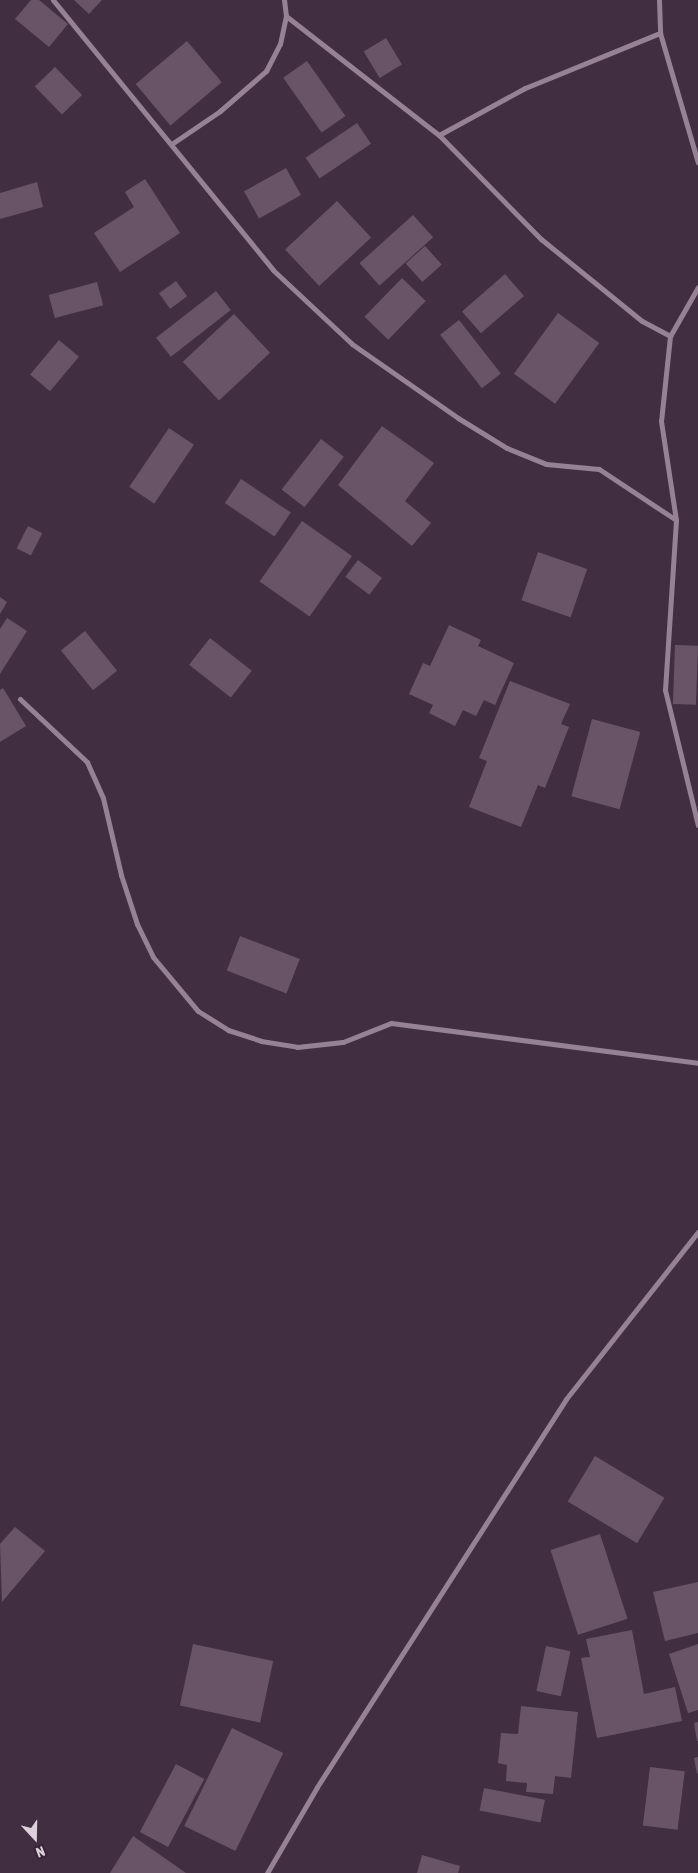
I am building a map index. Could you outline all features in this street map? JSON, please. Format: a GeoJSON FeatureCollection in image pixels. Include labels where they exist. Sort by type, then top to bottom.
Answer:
{"type":"FeatureCollection","features":[{"type":"Feature","properties":{"kind":"street"},"geometry":{"type":"LineString","coordinates":[[53,0],[173,143],[273,270],[352,344],[458,418],[507,448],[546,464],[599,469],[676,520]]}},
{"type":"Feature","properties":{"kind":"street"},"geometry":{"type":"LineString","coordinates":[[173,143],[220,111],[266,71],[280,44],[286,16],[284,0]]}},
{"type":"Feature","properties":{"kind":"street"},"geometry":{"type":"LineString","coordinates":[[659,0],[660,33],[698,162]]}},
{"type":"Feature","properties":{"kind":"street"},"geometry":{"type":"LineString","coordinates":[[286,16],[439,135],[541,239],[642,320],[670,336]]}},
{"type":"Feature","properties":{"kind":"street"},"geometry":{"type":"LineString","coordinates":[[439,135],[525,88],[660,33]]}},
{"type":"Feature","properties":{"kind":"street"},"geometry":{"type":"LineString","coordinates":[[698,287],[670,336],[661,422],[676,520],[664,690],[698,825]]}},
{"type":"Feature","properties":{"kind":"street"},"geometry":{"type":"LineString","coordinates":[[20,699],[87,762],[106,807],[121,875],[137,924],[152,957],[198,1011],[228,1030],[261,1041],[296,1047],[343,1042],[391,1023],[698,1063]]}},
{"type":"Feature","properties":{"kind":"street"},"geometry":{"type":"LineString","coordinates":[[266,1873],[317,1788],[566,1399],[698,1232]]}},
{"type":"Feature","properties":{"kind":"building"},"geometry":{"type":"Polygon","coordinates":[[[31,0],[39,0],[68,24],[49,47],[15,19],[31,0]]]}},
{"type":"Feature","properties":{"kind":"building"},"geometry":{"type":"Polygon","coordinates":[[[74,0],[102,0],[89,14],[74,0]]]}},
{"type":"Feature","properties":{"kind":"building"},"geometry":{"type":"Polygon","coordinates":[[[386,38],[402,65],[380,78],[364,51],[386,38]]]}},
{"type":"Feature","properties":{"kind":"building"},"geometry":{"type":"Polygon","coordinates":[[[187,41],[222,82],[170,125],[136,84],[187,41]]]}},
{"type":"Feature","properties":{"kind":"building"},"geometry":{"type":"Polygon","coordinates":[[[307,61],[345,116],[322,133],[283,78],[307,61]]]}},
{"type":"Feature","properties":{"kind":"building"},"geometry":{"type":"Polygon","coordinates":[[[55,67],[82,95],[62,115],[35,86],[55,67]]]}},
{"type":"Feature","properties":{"kind":"building"},"geometry":{"type":"Polygon","coordinates":[[[357,123],[371,144],[320,178],[306,158],[357,123]]]}},
{"type":"Feature","properties":{"kind":"building"},"geometry":{"type":"Polygon","coordinates":[[[286,168],[301,195],[259,218],[244,191],[286,168]]]}},
{"type":"Feature","properties":{"kind":"building"},"geometry":{"type":"Polygon","coordinates":[[[145,179],[180,233],[120,272],[94,233],[134,207],[125,192],[145,179]]]}},
{"type":"Feature","properties":{"kind":"building"},"geometry":{"type":"Polygon","coordinates":[[[37,182],[43,207],[0,219],[0,193],[37,182]]]}},
{"type":"Feature","properties":{"kind":"building"},"geometry":{"type":"Polygon","coordinates":[[[337,201],[371,238],[319,286],[285,249],[337,201]]]}},
{"type":"Feature","properties":{"kind":"building"},"geometry":{"type":"Polygon","coordinates":[[[413,215],[433,237],[380,285],[359,263],[413,215]]]}},
{"type":"Feature","properties":{"kind":"building"},"geometry":{"type":"Polygon","coordinates":[[[425,246],[442,265],[422,282],[406,263],[425,246]]]}},
{"type":"Feature","properties":{"kind":"building"},"geometry":{"type":"Polygon","coordinates":[[[505,274],[524,296],[481,333],[462,311],[505,274]]]}},
{"type":"Feature","properties":{"kind":"building"},"geometry":{"type":"Polygon","coordinates":[[[402,278],[426,301],[388,340],[364,317],[402,278]]]}},
{"type":"Feature","properties":{"kind":"building"},"geometry":{"type":"Polygon","coordinates":[[[176,281],[187,296],[170,309],[159,293],[176,281]]]}},
{"type":"Feature","properties":{"kind":"building"},"geometry":{"type":"Polygon","coordinates":[[[97,282],[103,305],[55,318],[49,295],[97,282]]]}},
{"type":"Feature","properties":{"kind":"building"},"geometry":{"type":"Polygon","coordinates":[[[216,291],[231,310],[171,357],[156,338],[216,291]]]}},
{"type":"Feature","properties":{"kind":"building"},"geometry":{"type":"Polygon","coordinates":[[[558,313],[599,343],[555,404],[514,374],[558,313]]]}},
{"type":"Feature","properties":{"kind":"building"},"geometry":{"type":"Polygon","coordinates":[[[234,314],[270,353],[219,401],[183,362],[234,314]]]}},
{"type":"Feature","properties":{"kind":"building"},"geometry":{"type":"Polygon","coordinates":[[[459,320],[501,374],[482,388],[440,335],[459,320]]]}},
{"type":"Feature","properties":{"kind":"building"},"geometry":{"type":"Polygon","coordinates":[[[59,340],[79,357],[50,391],[30,374],[59,340]]]}},
{"type":"Feature","properties":{"kind":"building"},"geometry":{"type":"Polygon","coordinates":[[[382,426],[434,463],[405,501],[431,523],[412,546],[338,485],[382,426]]]}},
{"type":"Feature","properties":{"kind":"building"},"geometry":{"type":"Polygon","coordinates":[[[169,428],[194,445],[154,504],[129,487],[169,428]]]}},
{"type":"Feature","properties":{"kind":"building"},"geometry":{"type":"Polygon","coordinates":[[[321,439],[344,457],[304,507],[282,489],[321,439]]]}},
{"type":"Feature","properties":{"kind":"building"},"geometry":{"type":"Polygon","coordinates":[[[241,479],[291,513],[275,537],[225,503],[241,479]]]}},
{"type":"Feature","properties":{"kind":"building"},"geometry":{"type":"Polygon","coordinates":[[[302,521],[352,556],[310,617],[260,582],[302,521]]]}},
{"type":"Feature","properties":{"kind":"building"},"geometry":{"type":"Polygon","coordinates":[[[28,526],[42,533],[31,556],[17,548],[28,526]]]}},
{"type":"Feature","properties":{"kind":"building"},"geometry":{"type":"Polygon","coordinates":[[[538,552],[587,569],[571,617],[521,600],[538,552]]]}},
{"type":"Feature","properties":{"kind":"building"},"geometry":{"type":"Polygon","coordinates":[[[358,560],[382,578],[369,595],[345,577],[358,560]]]}},
{"type":"Feature","properties":{"kind":"building"},"geometry":{"type":"Polygon","coordinates":[[[0,597],[7,602],[0,614],[0,597]]]}},
{"type":"Feature","properties":{"kind":"building"},"geometry":{"type":"Polygon","coordinates":[[[7,618],[27,631],[0,674],[0,629],[7,618]]]}},
{"type":"Feature","properties":{"kind":"building"},"geometry":{"type":"Polygon","coordinates":[[[449,625],[481,640],[478,646],[514,663],[495,705],[484,700],[476,716],[463,710],[455,726],[429,713],[433,705],[409,694],[423,663],[430,666],[449,625]]]}},
{"type":"Feature","properties":{"kind":"building"},"geometry":{"type":"Polygon","coordinates":[[[85,631],[117,671],[93,690],[61,651],[85,631]]]}},
{"type":"Feature","properties":{"kind":"building"},"geometry":{"type":"Polygon","coordinates":[[[210,638],[252,671],[231,697],[189,665],[210,638]]]}},
{"type":"Feature","properties":{"kind":"building"},"geometry":{"type":"Polygon","coordinates":[[[675,645],[698,646],[696,705],[673,704],[675,645]]]}},
{"type":"Feature","properties":{"kind":"building"},"geometry":{"type":"Polygon","coordinates":[[[510,681],[570,704],[561,724],[569,727],[545,788],[538,785],[521,827],[469,807],[487,761],[479,758],[510,681]]]}},
{"type":"Feature","properties":{"kind":"building"},"geometry":{"type":"Polygon","coordinates":[[[3,688],[26,726],[0,742],[0,690],[3,688]]]}},
{"type":"Feature","properties":{"kind":"building"},"geometry":{"type":"Polygon","coordinates":[[[592,719],[640,732],[620,809],[571,796],[592,719]]]}},
{"type":"Feature","properties":{"kind":"building"},"geometry":{"type":"Polygon","coordinates":[[[240,936],[300,959],[286,993],[227,971],[240,936]]]}},
{"type":"Feature","properties":{"kind":"building"},"geometry":{"type":"Polygon","coordinates":[[[595,1456],[664,1498],[637,1543],[568,1501],[595,1456]]]}},
{"type":"Feature","properties":{"kind":"building"},"geometry":{"type":"Polygon","coordinates":[[[15,1527],[45,1551],[2,1602],[0,1544],[15,1527]]]}},
{"type":"Feature","properties":{"kind":"building"},"geometry":{"type":"Polygon","coordinates":[[[600,1534],[628,1619],[578,1635],[551,1550],[600,1534]]]}},
{"type":"Feature","properties":{"kind":"building"},"geometry":{"type":"Polygon","coordinates":[[[698,1582],[698,1633],[665,1641],[653,1592],[698,1582]]]}},
{"type":"Feature","properties":{"kind":"building"},"geometry":{"type":"Polygon","coordinates":[[[632,1630],[644,1694],[675,1687],[682,1721],[597,1738],[581,1658],[590,1657],[586,1639],[632,1630]]]}},
{"type":"Feature","properties":{"kind":"building"},"geometry":{"type":"Polygon","coordinates":[[[193,1644],[273,1661],[260,1723],[180,1706],[193,1644]]]}},
{"type":"Feature","properties":{"kind":"building"},"geometry":{"type":"Polygon","coordinates":[[[698,1644],[698,1710],[688,1713],[669,1654],[698,1644]]]}},
{"type":"Feature","properties":{"kind":"building"},"geometry":{"type":"Polygon","coordinates":[[[546,1646],[570,1651],[561,1696],[536,1691],[546,1646]]]}},
{"type":"Feature","properties":{"kind":"building"},"geometry":{"type":"Polygon","coordinates":[[[521,1706],[578,1712],[571,1778],[555,1776],[553,1794],[526,1792],[527,1783],[506,1781],[507,1765],[498,1763],[501,1733],[518,1734],[521,1706]]]}},
{"type":"Feature","properties":{"kind":"building"},"geometry":{"type":"Polygon","coordinates":[[[698,1722],[698,1741],[697,1741],[694,1723],[698,1722]]]}},
{"type":"Feature","properties":{"kind":"building"},"geometry":{"type":"Polygon","coordinates":[[[232,1728],[283,1753],[235,1851],[184,1826],[232,1728]]]}},
{"type":"Feature","properties":{"kind":"building"},"geometry":{"type":"Polygon","coordinates":[[[698,1757],[698,1773],[697,1774],[694,1758],[698,1757]]]}},
{"type":"Feature","properties":{"kind":"building"},"geometry":{"type":"Polygon","coordinates":[[[176,1764],[204,1779],[168,1847],[140,1832],[176,1764]]]}},
{"type":"Feature","properties":{"kind":"building"},"geometry":{"type":"Polygon","coordinates":[[[650,1767],[685,1771],[678,1830],[643,1826],[650,1767]]]}},
{"type":"Feature","properties":{"kind":"building"},"geometry":{"type":"Polygon","coordinates":[[[484,1788],[545,1800],[540,1822],[480,1811],[484,1788]]]}},
{"type":"Feature","properties":{"kind":"building"},"geometry":{"type":"Polygon","coordinates":[[[133,1836],[186,1873],[110,1873],[133,1836]]]}},
{"type":"Feature","properties":{"kind":"building"},"geometry":{"type":"Polygon","coordinates":[[[422,1855],[460,1866],[458,1873],[417,1873],[422,1855]]]}}]}
